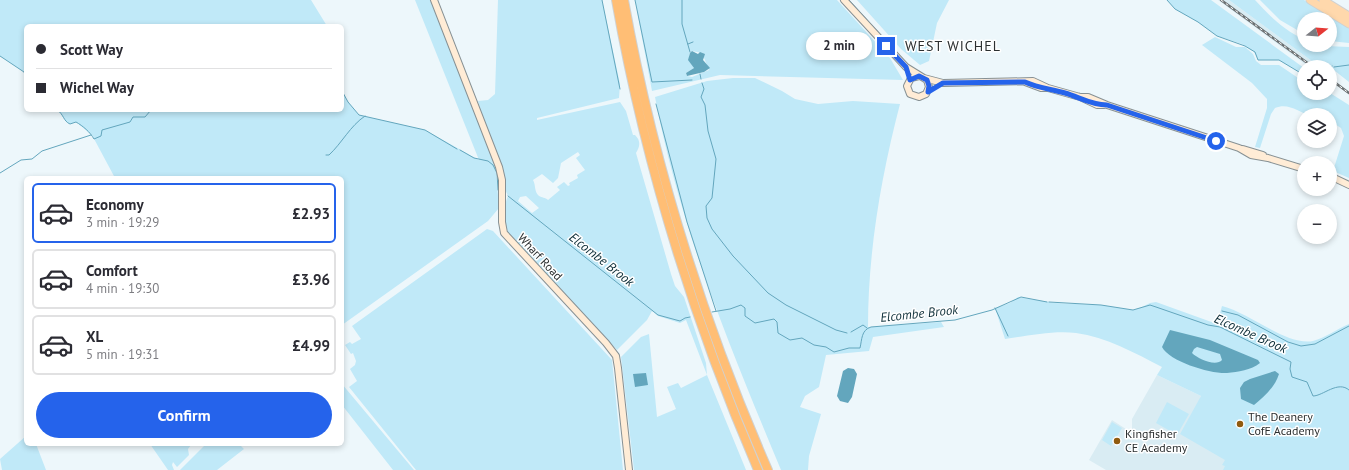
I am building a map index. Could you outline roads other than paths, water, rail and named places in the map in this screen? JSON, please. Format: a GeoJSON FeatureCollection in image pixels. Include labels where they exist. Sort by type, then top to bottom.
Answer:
{"type":"FeatureCollection","features":[{"type":"Feature","properties":{"kind":"highway"},"geometry":{"type":"LineString","coordinates":[[616,0],[639,114],[670,230],[713,361],[758,470]]}},
{"type":"Feature","properties":{"kind":"highway"},"geometry":{"type":"LineString","coordinates":[[624,0],[652,132],[687,257],[722,359],[768,470]]}},
{"type":"Feature","properties":{"kind":"main road"},"geometry":{"type":"LineString","coordinates":[[1310,0],[1349,24]]}},
{"type":"Feature","properties":{"kind":"main road"},"geometry":{"type":"LineString","coordinates":[[1323,0],[1349,16]]}},
{"type":"Feature","properties":{"kind":"street","name":"Wharf Road"},"geometry":{"type":"LineString","coordinates":[[434,0],[499,167],[502,180],[502,222],[504,234],[606,343],[616,356],[629,470]]}},
{"type":"Feature","properties":{"kind":"street"},"geometry":{"type":"LineString","coordinates":[[844,0],[906,67],[922,77],[929,84],[928,92]]}},
{"type":"Feature","properties":{"kind":"street"},"geometry":{"type":"LineString","coordinates":[[906,67],[910,80],[907,88],[913,96],[922,97],[943,83]]}},
{"type":"Feature","properties":{"kind":"street"},"geometry":{"type":"LineString","coordinates":[[910,80],[922,77],[943,83],[1025,82],[1041,88],[1048,88],[1080,97],[1088,97],[1107,105],[1239,148],[1251,155],[1297,166]]}},
{"type":"Feature","properties":{"kind":"street"},"geometry":{"type":"LineString","coordinates":[[1337,179],[1349,185]]}},
{"type":"Feature","properties":{"kind":"waterway"},"geometry":{"type":"LineString","coordinates":[[602,0],[620,89]]}},
{"type":"Feature","properties":{"kind":"waterway"},"geometry":{"type":"LineString","coordinates":[[635,0],[652,82],[692,80]]}},
{"type":"Feature","properties":{"kind":"waterway"},"geometry":{"type":"LineString","coordinates":[[682,0],[682,24],[690,52]]}},
{"type":"Feature","properties":{"kind":"waterway"},"geometry":{"type":"LineString","coordinates":[[849,0],[889,44]]}},
{"type":"Feature","properties":{"kind":"waterway"},"geometry":{"type":"LineString","coordinates":[[1167,0],[1175,9],[1198,22],[1217,36],[1245,46],[1255,52],[1258,60],[1279,60],[1297,71]]}},
{"type":"Feature","properties":{"kind":"waterway"},"geometry":{"type":"LineString","coordinates":[[688,44],[693,42]]}},
{"type":"Feature","properties":{"kind":"waterway"},"geometry":{"type":"LineString","coordinates":[[0,56],[24,72]]}},
{"type":"Feature","properties":{"kind":"waterway"},"geometry":{"type":"LineString","coordinates":[[1337,67],[1349,65]]}},
{"type":"Feature","properties":{"kind":"waterway"},"geometry":{"type":"LineString","coordinates":[[700,74],[701,79]]}},
{"type":"Feature","properties":{"kind":"waterway"},"geometry":{"type":"LineString","coordinates":[[702,83],[704,89],[701,97],[705,105],[708,131],[716,159],[712,198],[706,206],[707,218],[712,229],[733,256],[768,293],[786,305],[836,330],[847,333]]}},
{"type":"Feature","properties":{"kind":"waterway","name":"Elcombe Brook"},"geometry":{"type":"LineString","coordinates":[[344,95],[359,115],[425,130],[457,149]]}},
{"type":"Feature","properties":{"kind":"waterway"},"geometry":{"type":"LineString","coordinates":[[656,104],[687,222],[716,311]]}},
{"type":"Feature","properties":{"kind":"waterway","name":"Elcombe Brook"},"geometry":{"type":"LineString","coordinates":[[60,112],[68,123],[70,124],[76,122],[84,127],[94,139],[101,136],[102,130],[130,122],[133,117],[145,117],[149,112]]}},
{"type":"Feature","properties":{"kind":"waterway"},"geometry":{"type":"LineString","coordinates":[[326,155],[329,155],[355,125],[365,116]]}},
{"type":"Feature","properties":{"kind":"waterway","name":"Elcombe Brook"},"geometry":{"type":"LineString","coordinates":[[0,173],[21,160],[32,159],[42,151],[91,135]]}},
{"type":"Feature","properties":{"kind":"waterway","name":"Elcombe Brook"},"geometry":{"type":"LineString","coordinates":[[460,150],[474,158],[488,161],[493,165],[497,173],[498,190]]}},
{"type":"Feature","properties":{"kind":"waterway","name":"Elcombe Brook"},"geometry":{"type":"LineString","coordinates":[[508,196],[658,315],[680,321],[690,317]]}},
{"type":"Feature","properties":{"kind":"waterway","name":"Elcombe Brook"},"geometry":{"type":"LineString","coordinates":[[712,312],[730,309],[741,305],[745,308],[745,316],[755,323],[774,319],[777,322],[778,333],[790,340],[802,338],[814,345],[826,347],[834,352],[849,348],[860,348],[865,330],[871,327],[955,320],[992,310],[1021,297],[1047,302]]}},
{"type":"Feature","properties":{"kind":"waterway","name":"Elcombe Brook"},"geometry":{"type":"LineString","coordinates":[[1049,302],[1101,305],[1133,310],[1150,305],[1208,325],[1220,327],[1291,362],[1290,369],[1292,377],[1307,382],[1313,396],[1340,387],[1345,387],[1349,390]]}},
{"type":"Feature","properties":{"kind":"waterway"},"geometry":{"type":"LineString","coordinates":[[995,308],[1008,336]]}},
{"type":"Feature","properties":{"kind":"waterway"},"geometry":{"type":"LineString","coordinates":[[1222,311],[1238,315],[1288,342],[1301,346],[1315,344],[1349,326]]}},
{"type":"Feature","properties":{"kind":"waterway"},"geometry":{"type":"LineString","coordinates":[[851,332],[863,325],[867,328]]}},
{"type":"Feature","properties":{"kind":"railway"},"geometry":{"type":"LineString","coordinates":[[1221,0],[1303,60]]}},
{"type":"Feature","properties":{"kind":"railway"},"geometry":{"type":"LineString","coordinates":[[1337,84],[1349,93]]}},
{"type":"Feature","properties":{"kind":"place","name":"The Deanery CofE Academy"},"geometry":{"type":"Point","coordinates":[1240,424]}},
{"type":"Feature","properties":{"kind":"place","name":"Kingfisher CE Academy"},"geometry":{"type":"Point","coordinates":[1117,441]}},
{"type":"Feature","properties":{"kind":"district","name":"WEST WICHEL"},"geometry":{"type":"Point","coordinates":[953,46]}}]}
